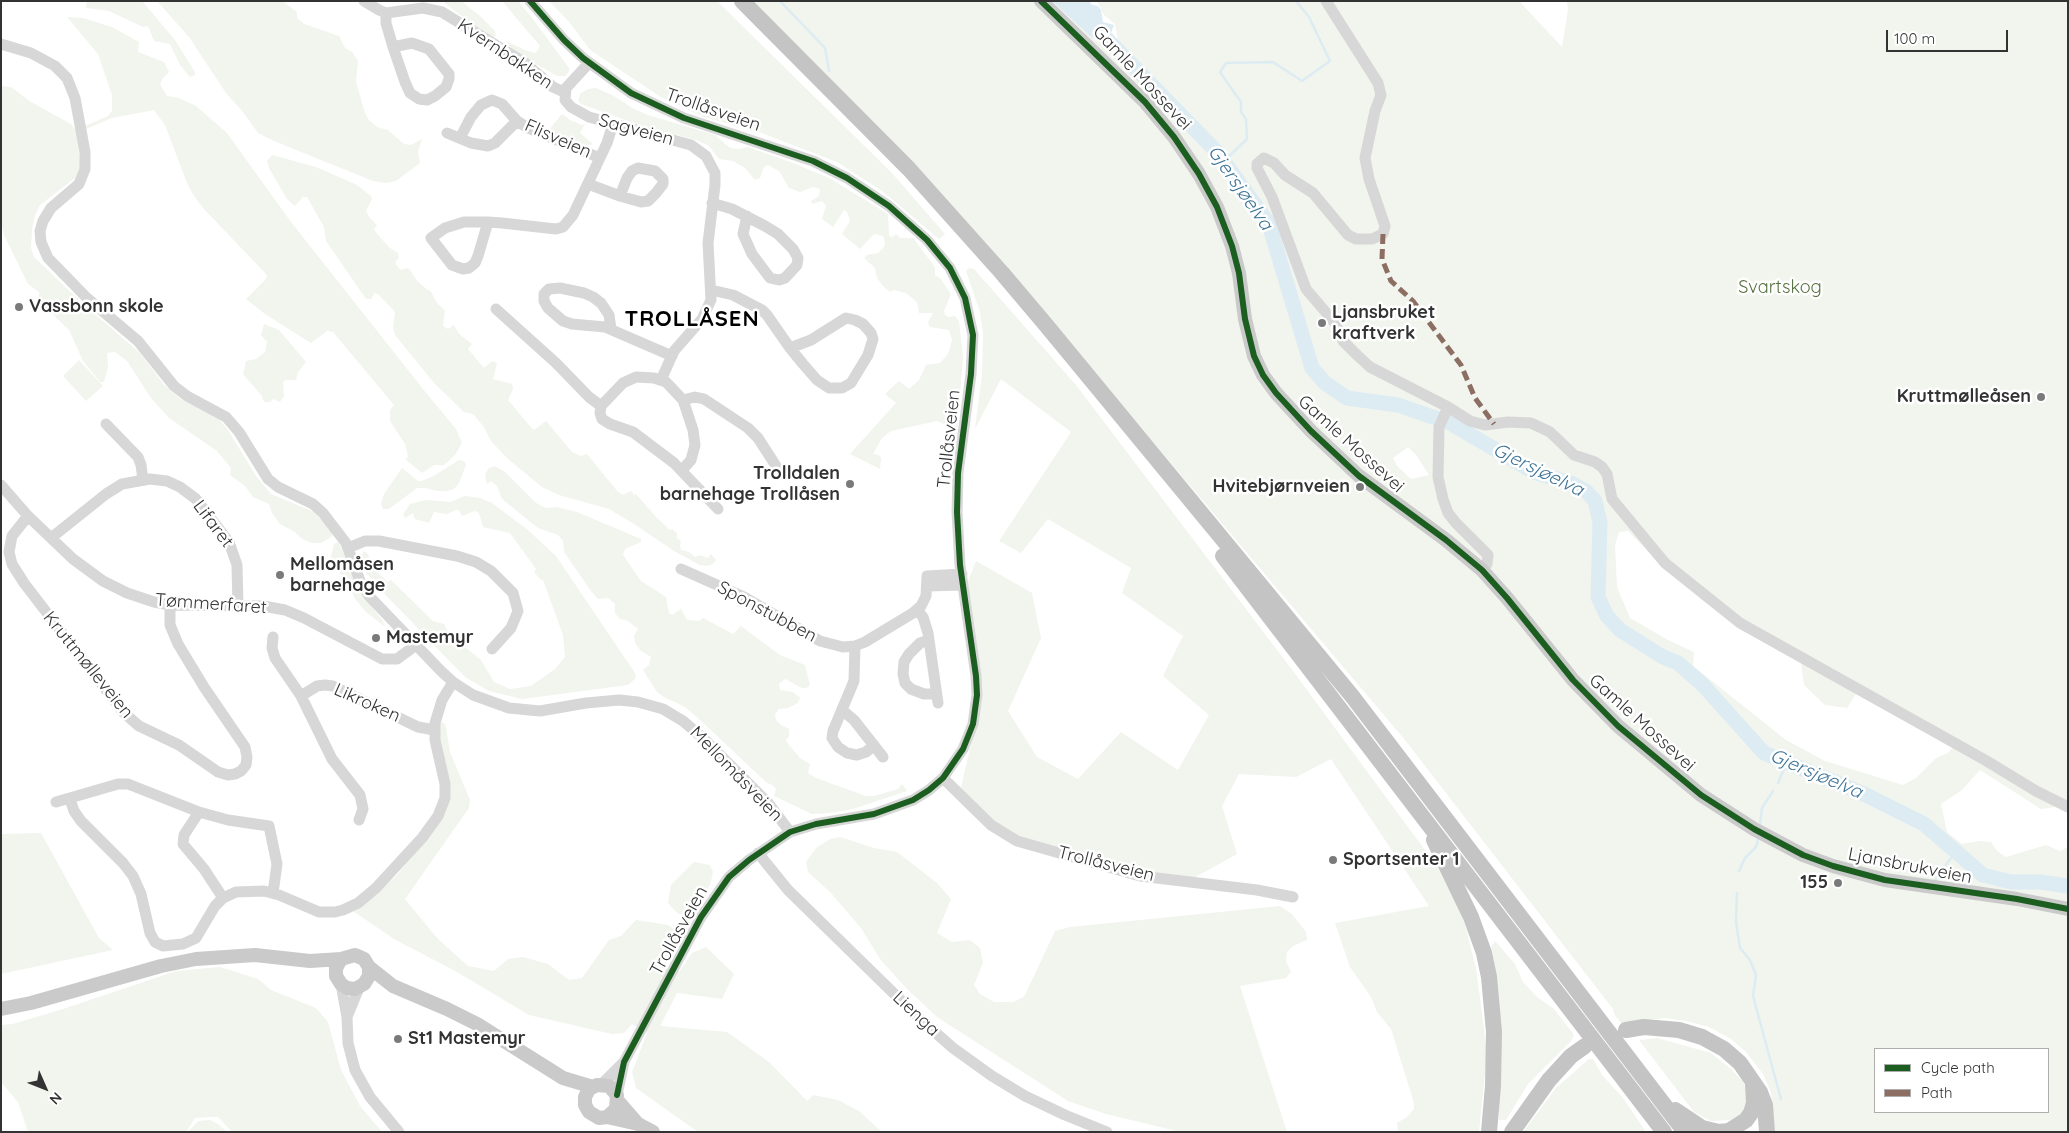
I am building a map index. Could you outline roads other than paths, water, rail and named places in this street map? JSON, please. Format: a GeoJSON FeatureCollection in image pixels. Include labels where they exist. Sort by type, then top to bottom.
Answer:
{"type":"FeatureCollection","features":[{"type":"Feature","properties":{"kind":"highway"},"geometry":{"type":"LineString","coordinates":[[732,1],[905,174],[1002,283],[1257,600],[1664,1132]]}},
{"type":"Feature","properties":{"kind":"highway"},"geometry":{"type":"LineString","coordinates":[[742,1],[909,169],[1046,325],[1352,696],[1685,1132]]}},
{"type":"Feature","properties":{"kind":"highway"},"geometry":{"type":"LineString","coordinates":[[1426,819],[1442,858],[1471,917],[1484,953],[1489,977],[1494,1041],[1489,1132]]}},
{"type":"Feature","properties":{"kind":"highway"},"geometry":{"type":"LineString","coordinates":[[1626,1030],[1644,1027],[1679,1030],[1702,1037],[1732,1055],[1760,1092],[1765,1105],[1768,1132]]}},
{"type":"Feature","properties":{"kind":"highway"},"geometry":{"type":"LineString","coordinates":[[1512,1132],[1549,1080],[1571,1056],[1585,1046]]}},
{"type":"Feature","properties":{"kind":"highway"},"geometry":{"type":"LineString","coordinates":[[1662,1101],[1702,1128],[1719,1132],[1730,1131],[1746,1120],[1751,1113],[1754,1103],[1752,1080]]}},
{"type":"Feature","properties":{"kind":"main road","name":"Gamle Mossevei"},"geometry":{"type":"LineString","coordinates":[[1040,1],[1144,102],[1174,137],[1199,174],[1224,222],[1232,246],[1239,273],[1245,319],[1254,356],[1263,375],[1276,393],[1311,431],[1359,476],[1446,540],[1482,570],[1508,598],[1573,680],[1604,712],[1701,795],[1754,829]]}},
{"type":"Feature","properties":{"kind":"main road","name":"Ljansbrukveien"},"geometry":{"type":"LineString","coordinates":[[1754,829],[1802,854],[1867,876],[1924,887],[2034,902],[2068,909]]}},
{"type":"Feature","properties":{"kind":"main road"},"geometry":{"type":"LineString","coordinates":[[1,1010],[196,958],[255,955],[310,961],[341,959],[355,955],[364,959],[369,967],[393,986],[441,1006],[477,1024],[563,1078],[584,1101],[586,1109],[592,1115],[599,1118],[607,1117],[638,1124],[653,1132]]}},
{"type":"Feature","properties":{"kind":"main road"},"geometry":{"type":"LineString","coordinates":[[338,980],[337,965],[341,959]]}},
{"type":"Feature","properties":{"kind":"main road"},"geometry":{"type":"LineString","coordinates":[[310,961],[351,989],[362,986],[393,986]]}},
{"type":"Feature","properties":{"kind":"main road"},"geometry":{"type":"LineString","coordinates":[[362,986],[369,976],[369,967]]}},
{"type":"Feature","properties":{"kind":"main road"},"geometry":{"type":"LineString","coordinates":[[563,1078],[613,1089],[638,1124]]}},
{"type":"Feature","properties":{"kind":"main road"},"geometry":{"type":"LineString","coordinates":[[584,1101],[587,1093],[597,1085]]}},
{"type":"Feature","properties":{"kind":"main road"},"geometry":{"type":"LineString","coordinates":[[607,1117],[616,1109],[618,1098]]}},
{"type":"Feature","properties":{"kind":"street"},"geometry":{"type":"LineString","coordinates":[[364,1],[386,13],[386,23],[393,47],[408,90],[412,95],[419,99],[427,100],[446,87],[450,79],[449,74],[430,49],[412,43],[393,47]]}},
{"type":"Feature","properties":{"kind":"street","name":"Trollåsveien"},"geometry":{"type":"LineString","coordinates":[[530,1],[564,40],[589,64],[622,88],[657,106],[703,125],[788,152],[847,178],[899,214],[944,260],[956,276],[965,298],[973,335],[972,374],[958,488],[958,523],[962,580],[976,676],[976,704],[973,724],[963,749],[943,778],[921,795],[895,808],[874,814],[806,827],[790,832],[737,869],[718,890],[701,917],[624,1062],[618,1098]]}},
{"type":"Feature","properties":{"kind":"street"},"geometry":{"type":"LineString","coordinates":[[1326,1],[1378,83],[1381,95],[1375,111],[1365,158],[1369,179],[1385,226],[1383,234],[1372,240],[1356,239],[1348,235],[1313,193],[1285,175],[1274,163],[1264,158],[1257,164],[1257,168],[1272,197],[1306,289],[1336,323],[1343,341],[1370,367],[1443,416],[1485,425],[1508,422],[1531,423],[1550,432],[1574,455],[1602,467],[1607,474],[1612,499],[1665,563],[1740,623],[1985,760],[2036,791],[2068,807]]}},
{"type":"Feature","properties":{"kind":"street","name":"Kvernbakken"},"geometry":{"type":"LineString","coordinates":[[386,13],[424,8],[442,12],[524,63],[553,87],[564,92]]}},
{"type":"Feature","properties":{"kind":"street","name":"Mellomåsveien"},"geometry":{"type":"LineString","coordinates":[[1,44],[31,54],[55,66],[69,82],[76,104],[85,152],[85,169],[79,184],[51,208],[43,220],[40,231],[41,242],[48,258],[87,298],[138,341],[174,386],[192,399],[226,417],[238,432],[268,479],[278,487],[318,508],[335,526],[348,548],[358,576],[366,591],[453,682],[482,700],[520,710],[540,710],[620,700],[638,702],[663,710],[684,721],[704,738],[769,804],[790,832]]}},
{"type":"Feature","properties":{"kind":"street"},"geometry":{"type":"LineString","coordinates":[[564,92],[568,85],[589,64]]}},
{"type":"Feature","properties":{"kind":"street","name":"Sagveien"},"geometry":{"type":"LineString","coordinates":[[564,92],[566,102],[573,109],[590,117],[682,142],[702,152],[709,159],[714,173],[708,249],[711,300],[706,312],[672,356],[661,380]]}},
{"type":"Feature","properties":{"kind":"street","name":"Flisveien"},"geometry":{"type":"LineString","coordinates":[[460,138],[471,117],[488,100],[499,102],[517,121],[534,131],[600,158]]}},
{"type":"Feature","properties":{"kind":"street","name":"Flisveien"},"geometry":{"type":"LineString","coordinates":[[447,132],[479,145],[491,145],[517,121]]}},
{"type":"Feature","properties":{"kind":"street","name":"Flisveien"},"geometry":{"type":"LineString","coordinates":[[488,222],[478,256],[475,263],[469,268],[463,269],[452,265],[431,238],[445,228],[458,223],[488,222],[556,229],[563,228],[574,216],[613,124]]}},
{"type":"Feature","properties":{"kind":"street","name":"Flisveien"},"geometry":{"type":"LineString","coordinates":[[588,184],[620,196]]}},
{"type":"Feature","properties":{"kind":"street"},"geometry":{"type":"LineString","coordinates":[[712,203],[747,216],[778,234],[795,251],[798,258],[797,265],[785,278],[779,280],[770,278],[752,254],[743,234],[747,216]]}},
{"type":"Feature","properties":{"kind":"street"},"geometry":{"type":"LineString","coordinates":[[611,329],[610,315],[601,303],[593,297],[578,291],[560,288],[550,289],[545,292],[544,298],[548,308],[563,321],[611,329],[672,356]]}},
{"type":"Feature","properties":{"kind":"street"},"geometry":{"type":"LineString","coordinates":[[711,290],[734,295],[762,310],[790,348],[817,380],[829,388],[838,389],[848,386],[856,377],[871,350],[873,339],[866,327],[848,318],[811,340],[790,348]]}},
{"type":"Feature","properties":{"kind":"street"},"geometry":{"type":"LineString","coordinates":[[496,309],[564,370],[589,397],[601,406]]}},
{"type":"Feature","properties":{"kind":"street"},"geometry":{"type":"LineString","coordinates":[[682,470],[691,460],[695,445],[693,430],[683,400],[661,380],[649,377],[632,378],[619,387],[601,406],[600,413],[607,423],[638,436],[682,470],[718,509]]}},
{"type":"Feature","properties":{"kind":"street"},"geometry":{"type":"LineString","coordinates":[[683,400],[695,397],[704,399],[748,428],[758,438],[776,466]]}},
{"type":"Feature","properties":{"kind":"street"},"geometry":{"type":"LineString","coordinates":[[1443,416],[1438,477],[1443,499],[1448,513],[1456,523],[1488,555],[1487,564],[1482,570]]}},
{"type":"Feature","properties":{"kind":"street"},"geometry":{"type":"LineString","coordinates":[[106,424],[138,456],[143,480]]}},
{"type":"Feature","properties":{"kind":"street","name":"Lifaret"},"geometry":{"type":"LineString","coordinates":[[51,538],[106,494],[122,484],[143,480],[161,480],[180,487],[196,499],[222,531],[236,555],[238,606]]}},
{"type":"Feature","properties":{"kind":"street","name":"Tømmerfaret"},"geometry":{"type":"LineString","coordinates":[[1,485],[28,516],[83,568],[103,581],[135,596],[170,605],[263,606],[290,612],[382,660],[397,659],[416,645]]}},
{"type":"Feature","properties":{"kind":"street","name":"Kruttmølleveien"},"geometry":{"type":"LineString","coordinates":[[28,516],[5,545],[11,560],[20,577],[126,716],[139,726],[184,749],[218,772],[235,774],[241,771],[246,764],[245,747],[208,694],[181,650],[170,625],[170,605]]}},
{"type":"Feature","properties":{"kind":"street"},"geometry":{"type":"LineString","coordinates":[[348,548],[365,541],[379,541],[457,556],[476,562],[491,571],[513,593],[518,611],[512,628],[492,649]]}},
{"type":"Feature","properties":{"kind":"street","name":"Sponstubben"},"geometry":{"type":"LineString","coordinates":[[681,568],[744,596],[820,641],[837,646],[855,646]]}},
{"type":"Feature","properties":{"kind":"street"},"geometry":{"type":"LineString","coordinates":[[874,745],[866,752],[857,755],[847,753],[835,745],[832,734],[854,681],[855,646],[898,624],[917,610],[926,596],[927,581],[962,580]]}},
{"type":"Feature","properties":{"kind":"street"},"geometry":{"type":"LineString","coordinates":[[917,610],[925,621],[929,640],[937,698],[911,689],[905,683],[903,674],[904,662],[908,654],[920,643],[929,640]]}},
{"type":"Feature","properties":{"kind":"street","name":"Likroken"},"geometry":{"type":"LineString","coordinates":[[273,637],[274,655],[301,696],[332,759],[360,796],[363,809],[359,820]]}},
{"type":"Feature","properties":{"kind":"street"},"geometry":{"type":"LineString","coordinates":[[70,799],[74,811],[81,821],[123,863],[133,876],[141,894],[149,930],[157,943],[163,946],[188,942],[196,938],[213,909],[223,898],[244,891],[273,893],[310,910],[335,912],[358,903],[381,883],[430,828],[443,804],[445,784],[434,730],[440,707],[453,682]]}},
{"type":"Feature","properties":{"kind":"street","name":"Likroken"},"geometry":{"type":"LineString","coordinates":[[301,696],[318,686],[325,684],[333,686],[418,727],[434,730]]}},
{"type":"Feature","properties":{"kind":"street"},"geometry":{"type":"LineString","coordinates":[[842,710],[854,720],[884,757]]}},
{"type":"Feature","properties":{"kind":"street","name":"Trollåsveien"},"geometry":{"type":"LineString","coordinates":[[943,778],[991,825],[1017,841],[1140,876],[1257,890],[1293,898]]}},
{"type":"Feature","properties":{"kind":"street"},"geometry":{"type":"LineString","coordinates":[[56,802],[118,784],[128,784],[199,812],[228,820],[269,826],[277,864],[273,893]]}},
{"type":"Feature","properties":{"kind":"street"},"geometry":{"type":"LineString","coordinates":[[199,812],[184,835],[183,844],[223,898]]}},
{"type":"Feature","properties":{"kind":"street","name":"Lienga"},"geometry":{"type":"LineString","coordinates":[[758,853],[788,890],[920,1019],[953,1048],[992,1076],[1025,1096],[1107,1132]]}},
{"type":"Feature","properties":{"kind":"street"},"geometry":{"type":"LineString","coordinates":[[338,980],[347,1017],[348,1043],[357,1074],[370,1097],[399,1132]]}},
{"type":"Feature","properties":{"kind":"street"},"geometry":{"type":"LineString","coordinates":[[347,1017],[362,986]]}},
{"type":"Feature","properties":{"kind":"street","name":"Trollåsveien"},"geometry":{"type":"LineString","coordinates":[[597,1085],[624,1062]]}},
{"type":"Feature","properties":{"kind":"waterway"},"geometry":{"type":"LineString","coordinates":[[780,1],[825,48],[829,71]]}},
{"type":"Feature","properties":{"kind":"waterway"},"geometry":{"type":"LineString","coordinates":[[1224,161],[1247,139],[1246,119],[1241,112],[1241,102],[1220,72],[1226,63],[1273,62],[1302,81],[1330,61],[1309,17],[1296,1]]}},
{"type":"Feature","properties":{"kind":"waterway","name":"Gjersjøelva"},"geometry":{"type":"LineString","coordinates":[[1101,33],[1217,152],[1269,224],[1312,368],[1325,383],[1347,398],[1398,405],[1450,423],[1534,472],[1573,484],[1586,491],[1595,501],[1600,522],[1598,597],[1607,616],[1620,630],[1663,657],[1678,663],[1702,684],[1764,753],[1864,794],[1924,824],[1983,875],[2011,882],[2040,882],[2068,886]]}},
{"type":"Feature","properties":{"kind":"waterway"},"geometry":{"type":"LineString","coordinates":[[1778,783],[1787,762]]}},
{"type":"Feature","properties":{"kind":"waterway"},"geometry":{"type":"LineString","coordinates":[[1760,824],[1762,808],[1773,791]]}},
{"type":"Feature","properties":{"kind":"waterway"},"geometry":{"type":"LineString","coordinates":[[1739,871],[1745,858],[1756,847],[1758,840]]}},
{"type":"Feature","properties":{"kind":"waterway"},"geometry":{"type":"LineString","coordinates":[[1935,880],[1956,851]]}},
{"type":"Feature","properties":{"kind":"waterway"},"geometry":{"type":"LineString","coordinates":[[1737,893],[1736,922],[1740,948],[1750,960],[1756,975],[1753,996],[1781,1099]]}},
{"type":"Feature","properties":{"kind":"place","name":"Vassbonn skole"},"geometry":{"type":"Point","coordinates":[19,307]}},
{"type":"Feature","properties":{"kind":"place","name":"Ljansbruket kraftverk"},"geometry":{"type":"Point","coordinates":[1322,323]}},
{"type":"Feature","properties":{"kind":"place","name":"Kruttmølleåsen"},"geometry":{"type":"Point","coordinates":[2041,397]}},
{"type":"Feature","properties":{"kind":"place","name":"Trolldalen barnehage Trollåsen"},"geometry":{"type":"Point","coordinates":[850,484]}},
{"type":"Feature","properties":{"kind":"place","name":"Hvitebjørnveien"},"geometry":{"type":"Point","coordinates":[1360,487]}},
{"type":"Feature","properties":{"kind":"place","name":"Mellomåsen barnehage"},"geometry":{"type":"Point","coordinates":[280,575]}},
{"type":"Feature","properties":{"kind":"place","name":"Mastemyr"},"geometry":{"type":"Point","coordinates":[376,638]}},
{"type":"Feature","properties":{"kind":"place","name":"Sportsenter 1"},"geometry":{"type":"Point","coordinates":[1333,860]}},
{"type":"Feature","properties":{"kind":"place","name":"155"},"geometry":{"type":"Point","coordinates":[1838,883]}},
{"type":"Feature","properties":{"kind":"place","name":"St1 Mastemyr"},"geometry":{"type":"Point","coordinates":[398,1039]}},
{"type":"Feature","properties":{"kind":"district","name":"TROLLÅSEN"},"geometry":{"type":"Point","coordinates":[692,319]}},
{"type":"Feature","properties":{"kind":"park label","name":"Svartskog"},"geometry":{"type":"Point","coordinates":[1780,288]}}]}
